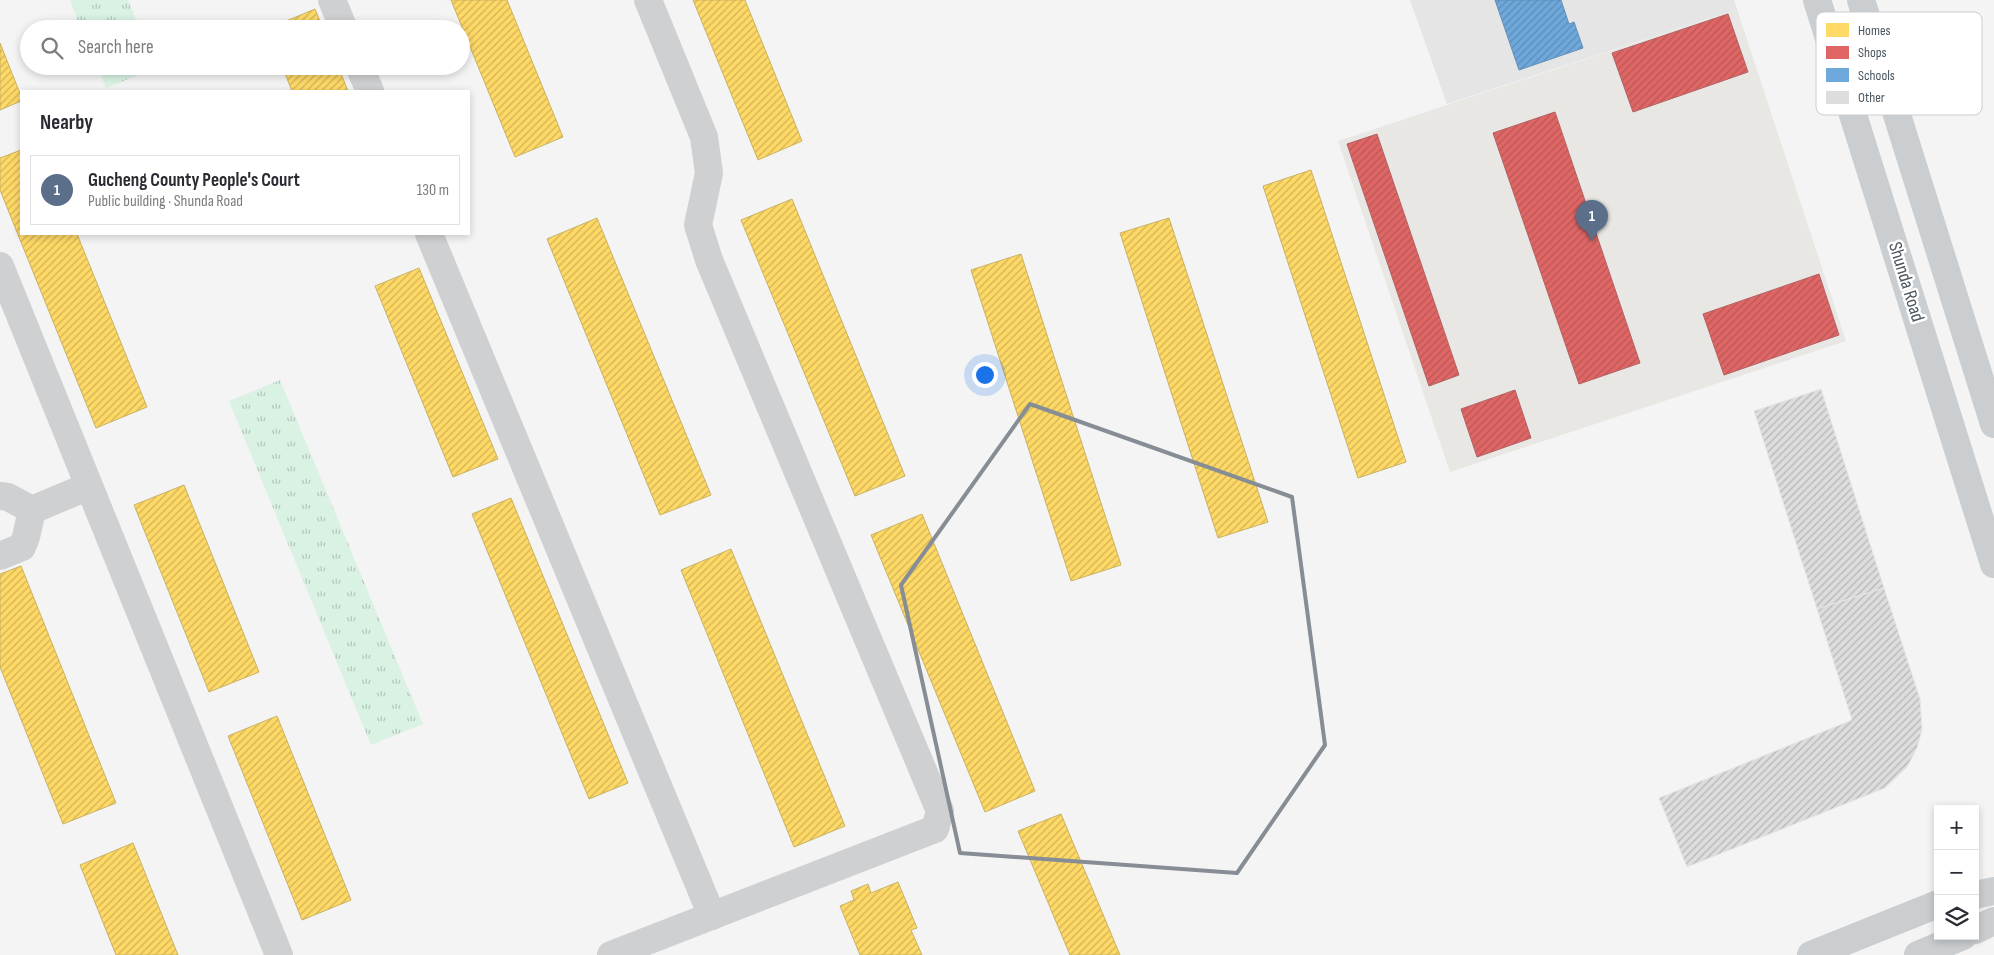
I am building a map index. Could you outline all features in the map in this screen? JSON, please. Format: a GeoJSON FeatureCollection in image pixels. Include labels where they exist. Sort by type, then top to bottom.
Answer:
{"type":"FeatureCollection","features":[{"type":"Feature","properties":{"kind":"main road","name":"Shunda Road"},"geometry":{"type":"LineString","coordinates":[[1817,0],[1821,12]]}},
{"type":"Feature","properties":{"kind":"main road"},"geometry":{"type":"LineString","coordinates":[[1861,0],[1865,12]]}},
{"type":"Feature","properties":{"kind":"main road","name":"Shunda Road"},"geometry":{"type":"LineString","coordinates":[[1853,115],[1994,564]]}},
{"type":"Feature","properties":{"kind":"main road"},"geometry":{"type":"LineString","coordinates":[[1897,115],[1994,424]]}},
{"type":"Feature","properties":{"kind":"main road"},"geometry":{"type":"LineString","coordinates":[[1979,894],[1994,891]]}},
{"type":"Feature","properties":{"kind":"main road"},"geometry":{"type":"LineString","coordinates":[[1811,955],[1934,906]]}},
{"type":"Feature","properties":{"kind":"main road"},"geometry":{"type":"LineString","coordinates":[[1979,928],[1994,921]]}},
{"type":"Feature","properties":{"kind":"main road"},"geometry":{"type":"LineString","coordinates":[[1918,955],[1954,940]]}},
{"type":"Feature","properties":{"kind":"lane"},"geometry":{"type":"LineString","coordinates":[[332,0],[340,20]]}},
{"type":"Feature","properties":{"kind":"lane"},"geometry":{"type":"LineString","coordinates":[[611,955],[935,829],[940,811],[709,260],[698,225],[709,173],[704,137],[648,0]]}},
{"type":"Feature","properties":{"kind":"lane"},"geometry":{"type":"LineString","coordinates":[[363,75],[370,90]]}},
{"type":"Feature","properties":{"kind":"lane"},"geometry":{"type":"LineString","coordinates":[[429,235],[712,916]]}},
{"type":"Feature","properties":{"kind":"lane"},"geometry":{"type":"LineString","coordinates":[[0,266],[279,955]]}},
{"type":"Feature","properties":{"kind":"lane"},"geometry":{"type":"LineString","coordinates":[[32,510],[89,486]]}},
{"type":"Feature","properties":{"kind":"lane"},"geometry":{"type":"LineString","coordinates":[[0,496],[8,497],[32,510]]}},
{"type":"Feature","properties":{"kind":"lane"},"geometry":{"type":"LineString","coordinates":[[0,556],[22,547],[32,510]]}},
{"type":"Feature","properties":{"kind":"highlighted area"},"geometry":{"type":"Polygon","coordinates":[[[1030,404],[1292,497],[1325,745],[1237,873],[960,853],[901,585],[1030,404]]]}},
{"type":"Feature","properties":{"kind":"shaded area"},"geometry":{"type":"Polygon","coordinates":[[[1410,0],[1734,0],[1737,9],[1447,104],[1410,0]]]}},
{"type":"Feature","properties":{"kind":"shaded area"},"geometry":{"type":"Polygon","coordinates":[[[1737,9],[1846,341],[1450,472],[1338,141],[1737,9]]]}},
{"type":"Feature","properties":{"kind":"green space"},"geometry":{"type":"Polygon","coordinates":[[[70,0],[128,0],[136,20],[78,20],[70,0]]]}},
{"type":"Feature","properties":{"kind":"green space"},"geometry":{"type":"Polygon","coordinates":[[[101,75],[138,75],[106,88],[101,75]]]}},
{"type":"Feature","properties":{"kind":"green space"},"geometry":{"type":"Polygon","coordinates":[[[280,380],[423,724],[371,745],[229,401],[280,380]]]}},
{"type":"Feature","properties":{"kind":"building: Homes"},"geometry":{"type":"Polygon","coordinates":[[[451,0],[507,0],[563,137],[515,157],[470,47],[470,20],[459,20],[451,0]]]}},
{"type":"Feature","properties":{"kind":"building: Homes"},"geometry":{"type":"Polygon","coordinates":[[[693,0],[745,0],[802,141],[758,160],[693,0]]]}},
{"type":"Feature","properties":{"kind":"building: Homes"},"geometry":{"type":"Polygon","coordinates":[[[315,9],[319,20],[289,20],[315,9]]]}},
{"type":"Feature","properties":{"kind":"building: Homes"},"geometry":{"type":"Polygon","coordinates":[[[0,43],[20,93],[20,101],[0,110],[0,43]]]}},
{"type":"Feature","properties":{"kind":"building: Homes"},"geometry":{"type":"Polygon","coordinates":[[[286,75],[342,75],[348,90],[292,90],[286,75]]]}},
{"type":"Feature","properties":{"kind":"building: Homes"},"geometry":{"type":"Polygon","coordinates":[[[20,150],[20,235],[77,235],[147,407],[96,428],[0,190],[0,158],[20,150]]]}},
{"type":"Feature","properties":{"kind":"building: Homes"},"geometry":{"type":"Polygon","coordinates":[[[1311,170],[1406,462],[1358,478],[1263,186],[1311,170]]]}},
{"type":"Feature","properties":{"kind":"building: Homes"},"geometry":{"type":"Polygon","coordinates":[[[792,199],[905,476],[855,496],[741,220],[792,199]]]}},
{"type":"Feature","properties":{"kind":"building: Homes"},"geometry":{"type":"Polygon","coordinates":[[[597,218],[711,495],[660,515],[547,239],[597,218]]]}},
{"type":"Feature","properties":{"kind":"building: Homes"},"geometry":{"type":"Polygon","coordinates":[[[1169,218],[1268,522],[1218,538],[1120,233],[1169,218]]]}},
{"type":"Feature","properties":{"kind":"building: Homes"},"geometry":{"type":"Polygon","coordinates":[[[1021,254],[1121,565],[1071,581],[971,270],[1021,254]]]}},
{"type":"Feature","properties":{"kind":"building: Homes"},"geometry":{"type":"Polygon","coordinates":[[[419,268],[498,459],[453,477],[375,286],[419,268]]]}},
{"type":"Feature","properties":{"kind":"building: Homes"},"geometry":{"type":"Polygon","coordinates":[[[184,485],[259,672],[209,692],[134,505],[184,485]]]}},
{"type":"Feature","properties":{"kind":"building: Homes"},"geometry":{"type":"Polygon","coordinates":[[[511,498],[628,783],[589,799],[472,514],[511,498]]]}},
{"type":"Feature","properties":{"kind":"building: Homes"},"geometry":{"type":"Polygon","coordinates":[[[922,514],[1035,791],[985,812],[871,535],[922,514]]]}},
{"type":"Feature","properties":{"kind":"building: Homes"},"geometry":{"type":"Polygon","coordinates":[[[731,549],[845,826],[794,847],[681,570],[731,549]]]}},
{"type":"Feature","properties":{"kind":"building: Homes"},"geometry":{"type":"Polygon","coordinates":[[[21,566],[116,803],[63,824],[0,667],[0,574],[21,566]]]}},
{"type":"Feature","properties":{"kind":"building: Homes"},"geometry":{"type":"Polygon","coordinates":[[[277,716],[351,900],[302,920],[228,736],[277,716]]]}},
{"type":"Feature","properties":{"kind":"building: Homes"},"geometry":{"type":"Polygon","coordinates":[[[1061,814],[1120,955],[1070,955],[1018,831],[1061,814]]]}},
{"type":"Feature","properties":{"kind":"building: Homes"},"geometry":{"type":"Polygon","coordinates":[[[133,843],[178,955],[116,955],[80,865],[133,843]]]}},
{"type":"Feature","properties":{"kind":"building: Homes"},"geometry":{"type":"Polygon","coordinates":[[[898,882],[917,928],[911,930],[922,955],[860,955],[840,906],[854,900],[851,891],[868,884],[871,893],[898,882]]]}},
{"type":"Feature","properties":{"kind":"building: Shops"},"geometry":{"type":"Polygon","coordinates":[[[1728,14],[1748,72],[1633,112],[1612,53],[1728,14]]]}},
{"type":"Feature","properties":{"kind":"building: Shops"},"geometry":{"type":"Polygon","coordinates":[[[1555,112],[1640,363],[1579,384],[1493,133],[1555,112]]]}},
{"type":"Feature","properties":{"kind":"building: Shops"},"geometry":{"type":"Polygon","coordinates":[[[1377,134],[1459,375],[1429,386],[1347,144],[1377,134]]]}},
{"type":"Feature","properties":{"kind":"building: Shops"},"geometry":{"type":"Polygon","coordinates":[[[1819,274],[1839,335],[1724,375],[1703,314],[1819,274]]]}},
{"type":"Feature","properties":{"kind":"building: Shops"},"geometry":{"type":"Polygon","coordinates":[[[1515,390],[1531,438],[1477,457],[1461,409],[1515,390]]]}},
{"type":"Feature","properties":{"kind":"building: Schools"},"geometry":{"type":"Polygon","coordinates":[[[1495,0],[1561,0],[1569,24],[1574,22],[1583,48],[1519,70],[1495,0]]]}},
{"type":"Feature","properties":{"kind":"building: Other"},"geometry":{"type":"Polygon","coordinates":[[[1821,389],[1884,588],[1817,609],[1754,411],[1821,389]]]}},
{"type":"Feature","properties":{"kind":"building: Other"},"geometry":{"type":"Polygon","coordinates":[[[1884,588],[1920,699],[1922,730],[1917,748],[1907,767],[1885,788],[1687,867],[1659,798],[1852,720],[1817,609],[1884,588]]]}},
{"type":"Feature","properties":{"kind":"place","name":"Gucheng County People's Court"},"geometry":{"type":"Point","coordinates":[1592,241]}}]}
